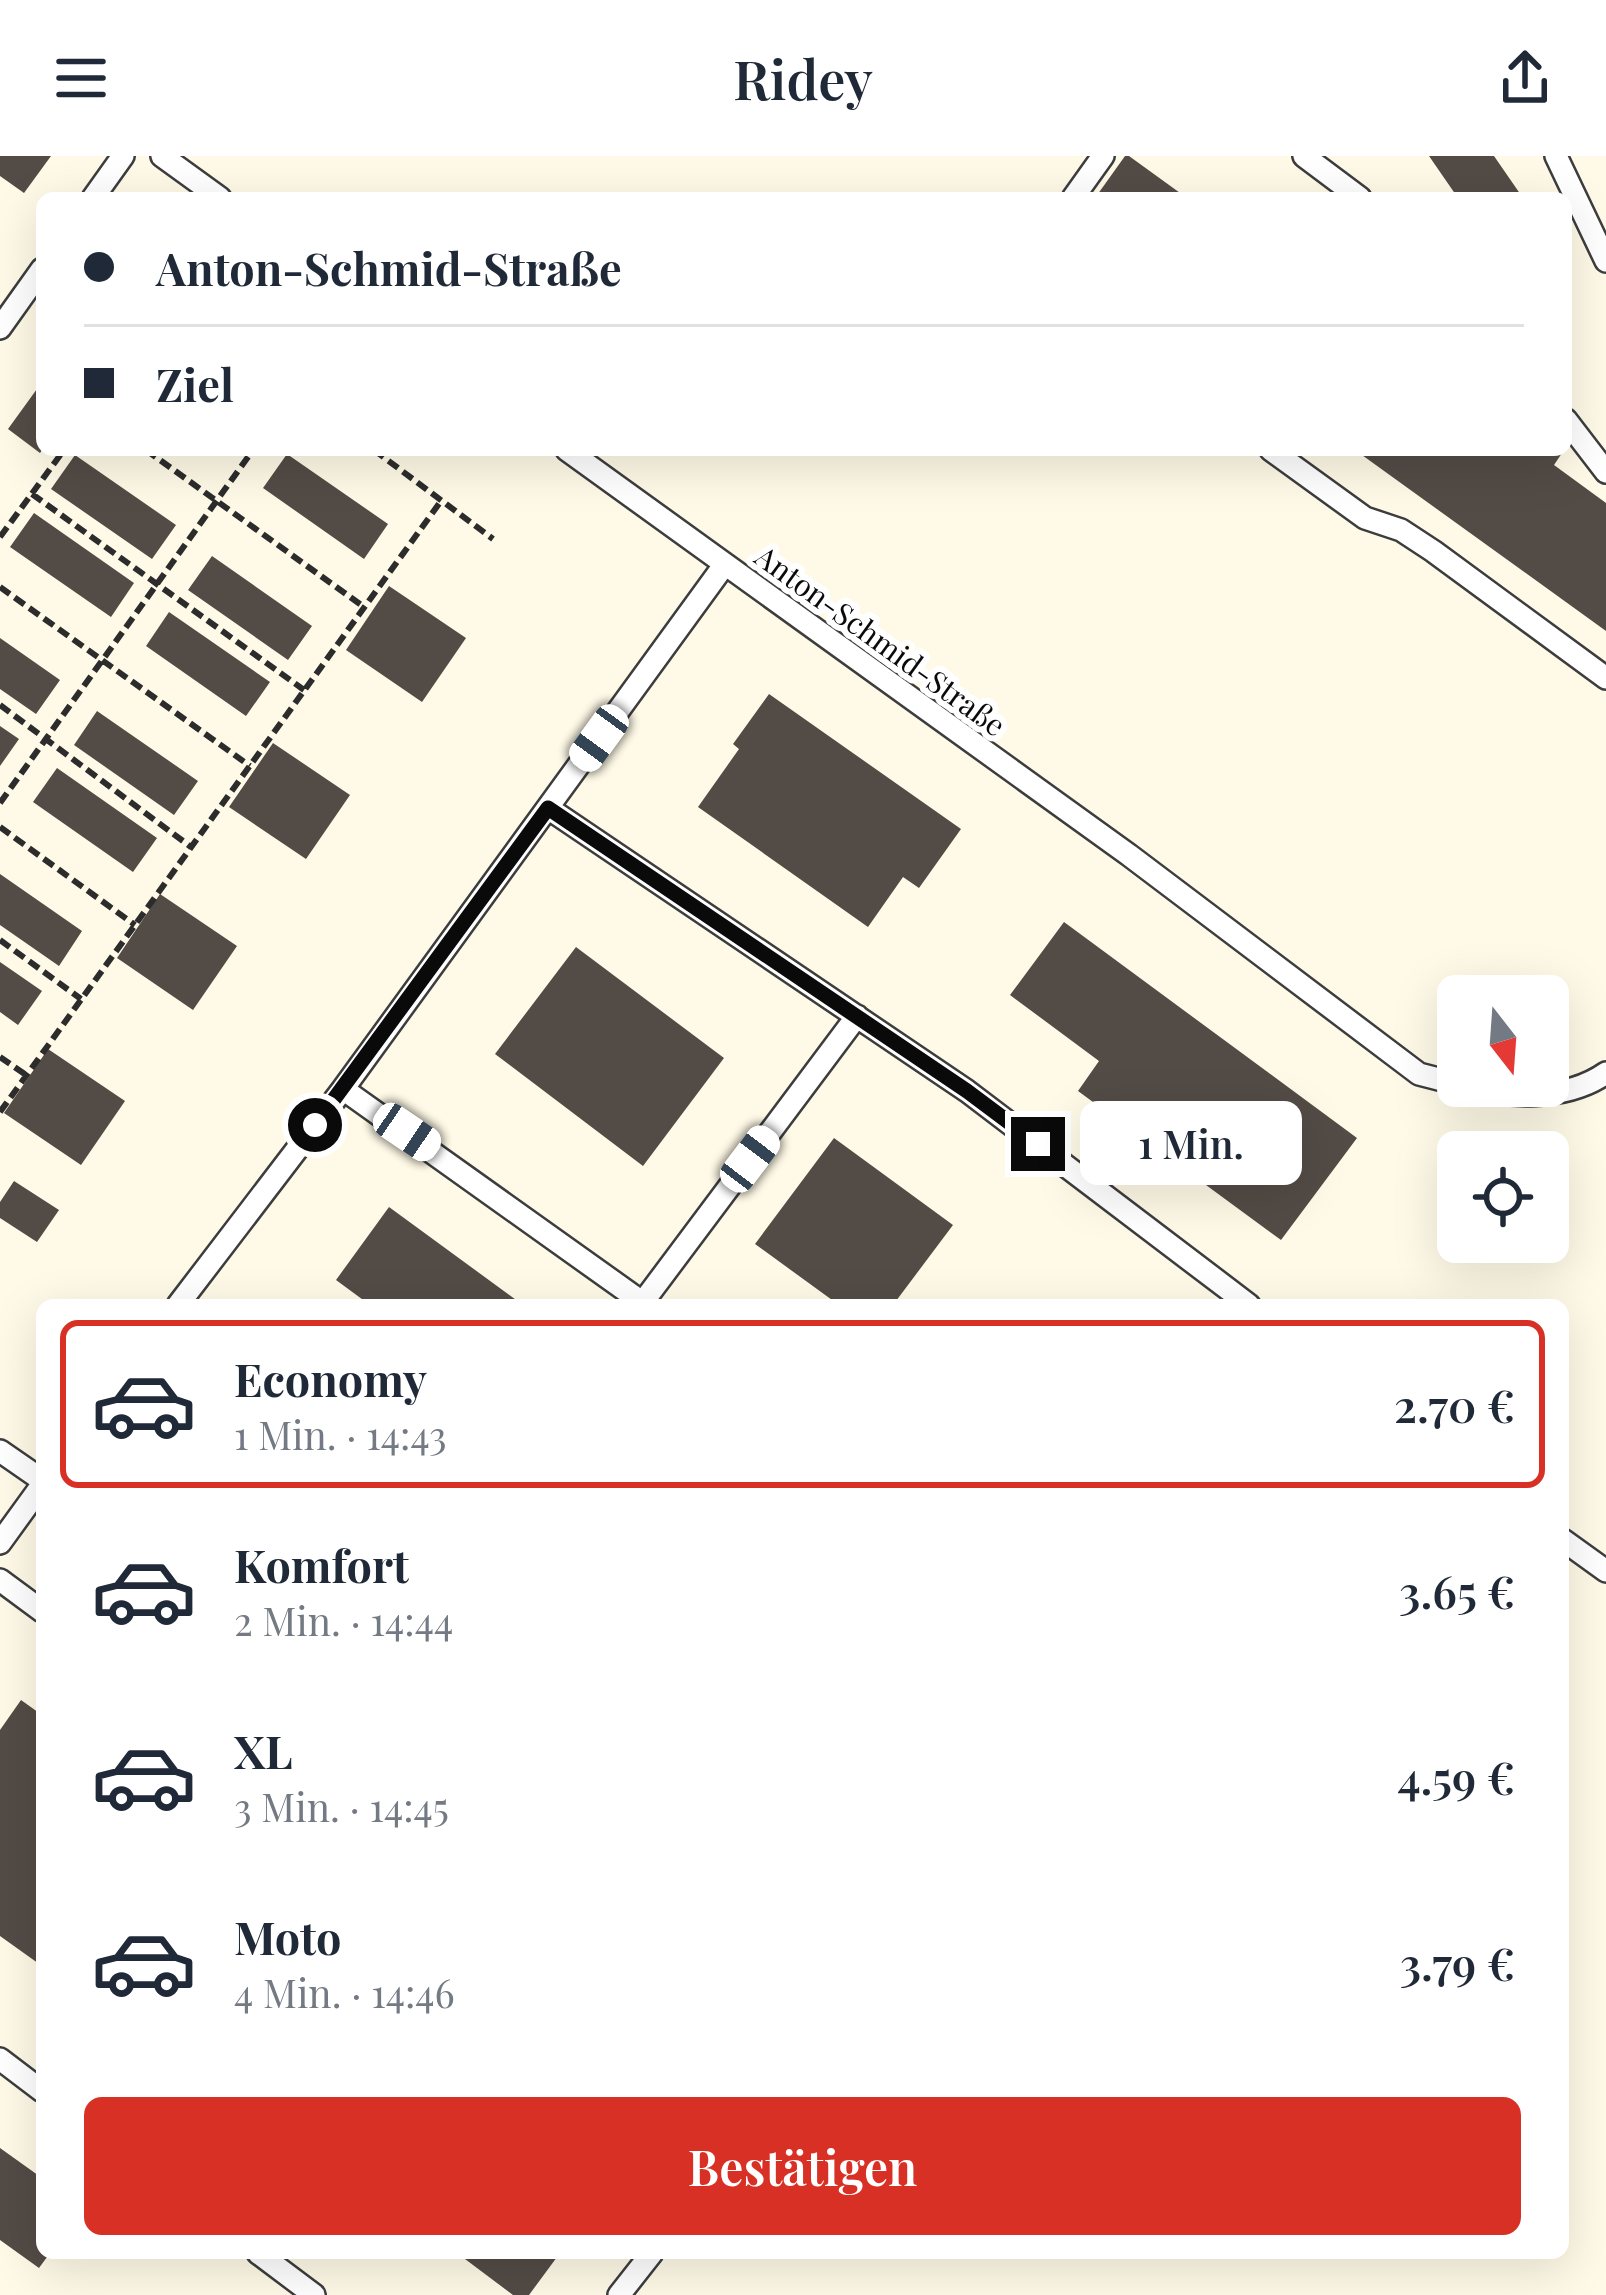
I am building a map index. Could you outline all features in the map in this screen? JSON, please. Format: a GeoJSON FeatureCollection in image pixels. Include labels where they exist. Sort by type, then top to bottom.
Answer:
{"type":"FeatureCollection","features":[{"type":"Feature","properties":{"kind":"lane"},"geometry":{"type":"LineString","coordinates":[[97,192],[123,156]]}},
{"type":"Feature","properties":{"kind":"lane"},"geometry":{"type":"LineString","coordinates":[[162,156],[212,192]]}},
{"type":"Feature","properties":{"kind":"lane"},"geometry":{"type":"LineString","coordinates":[[1077,192],[1103,156]]}},
{"type":"Feature","properties":{"kind":"lane"},"geometry":{"type":"LineString","coordinates":[[1304,156],[1352,192]]}},
{"type":"Feature","properties":{"kind":"lane"},"geometry":{"type":"LineString","coordinates":[[1556,156],[1606,260]]}},
{"type":"Feature","properties":{"kind":"lane"},"geometry":{"type":"LineString","coordinates":[[0,328],[36,277]]}},
{"type":"Feature","properties":{"kind":"lane"},"geometry":{"type":"LineString","coordinates":[[1572,428],[1606,472]]}},
{"type":"Feature","properties":{"kind":"lane"},"geometry":{"type":"LineString","coordinates":[[575,456],[725,564]]}},
{"type":"Feature","properties":{"kind":"lane"},"geometry":{"type":"LineString","coordinates":[[1279,456],[1365,518],[1401,530],[1433,551],[1606,678]]}},
{"type":"Feature","properties":{"kind":"lane","name":"Anton-Schmid-Straße"},"geometry":{"type":"LineString","coordinates":[[183,1299],[343,1089],[725,564],[1129,855],[1419,1074],[1437,1079]]}},
{"type":"Feature","properties":{"kind":"lane"},"geometry":{"type":"LineString","coordinates":[[548,808],[967,1091],[1241,1299]]}},
{"type":"Feature","properties":{"kind":"lane"},"geometry":{"type":"LineString","coordinates":[[648,1299],[857,1016]]}},
{"type":"Feature","properties":{"kind":"lane","name":"Anton-Schmid-Straße"},"geometry":{"type":"LineString","coordinates":[[1569,1087],[1593,1082],[1606,1073]]}},
{"type":"Feature","properties":{"kind":"lane"},"geometry":{"type":"LineString","coordinates":[[343,1089],[637,1299]]}},
{"type":"Feature","properties":{"kind":"lane"},"geometry":{"type":"LineString","coordinates":[[0,1451],[36,1478]]}},
{"type":"Feature","properties":{"kind":"lane"},"geometry":{"type":"LineString","coordinates":[[0,1543],[36,1491]]}},
{"type":"Feature","properties":{"kind":"lane"},"geometry":{"type":"LineString","coordinates":[[1569,1544],[1606,1571]]}},
{"type":"Feature","properties":{"kind":"lane"},"geometry":{"type":"LineString","coordinates":[[0,1580],[36,1607]]}},
{"type":"Feature","properties":{"kind":"lane"},"geometry":{"type":"LineString","coordinates":[[0,2060],[36,2087]]}},
{"type":"Feature","properties":{"kind":"lane"},"geometry":{"type":"LineString","coordinates":[[266,2259],[314,2295]]}},
{"type":"Feature","properties":{"kind":"lane"},"geometry":{"type":"LineString","coordinates":[[620,2295],[647,2259]]}},
{"type":"Feature","properties":{"kind":"path"},"geometry":{"type":"LineString","coordinates":[[0,537],[60,456]]}},
{"type":"Feature","properties":{"kind":"path"},"geometry":{"type":"LineString","coordinates":[[154,456],[364,608]]}},
{"type":"Feature","properties":{"kind":"path"},"geometry":{"type":"LineString","coordinates":[[0,803],[249,456]]}},
{"type":"Feature","properties":{"kind":"path"},"geometry":{"type":"LineString","coordinates":[[382,456],[493,539]]}},
{"type":"Feature","properties":{"kind":"path"},"geometry":{"type":"LineString","coordinates":[[32,494],[304,691]]}},
{"type":"Feature","properties":{"kind":"path"},"geometry":{"type":"LineString","coordinates":[[0,1112],[441,501]]}},
{"type":"Feature","properties":{"kind":"path"},"geometry":{"type":"LineString","coordinates":[[0,587],[250,766]]}},
{"type":"Feature","properties":{"kind":"path"},"geometry":{"type":"LineString","coordinates":[[0,706],[191,847]]}},
{"type":"Feature","properties":{"kind":"path"},"geometry":{"type":"LineString","coordinates":[[0,827],[135,925]]}},
{"type":"Feature","properties":{"kind":"path"},"geometry":{"type":"LineString","coordinates":[[0,940],[81,999]]}},
{"type":"Feature","properties":{"kind":"path"},"geometry":{"type":"LineString","coordinates":[[0,1057],[26,1076]]}},
{"type":"Feature","properties":{"kind":"building"},"geometry":{"type":"Polygon","coordinates":[[[0,156],[51,156],[24,193],[0,176],[0,156]]]}},
{"type":"Feature","properties":{"kind":"building"},"geometry":{"type":"Polygon","coordinates":[[[1129,156],[1179,192],[1099,192],[1129,156]]]}},
{"type":"Feature","properties":{"kind":"building"},"geometry":{"type":"Polygon","coordinates":[[[1429,156],[1494,156],[1519,192],[1454,192],[1429,156]]]}},
{"type":"Feature","properties":{"kind":"building"},"geometry":{"type":"Polygon","coordinates":[[[36,390],[36,450],[8,429],[36,390]]]}},
{"type":"Feature","properties":{"kind":"building"},"geometry":{"type":"Polygon","coordinates":[[[76,456],[176,525],[152,559],[51,489],[76,456]]]}},
{"type":"Feature","properties":{"kind":"building"},"geometry":{"type":"Polygon","coordinates":[[[290,456],[388,524],[364,559],[263,488],[290,456]]]}},
{"type":"Feature","properties":{"kind":"building"},"geometry":{"type":"Polygon","coordinates":[[[1363,456],[1560,456],[1554,465],[1606,503],[1606,631],[1363,456]]]}},
{"type":"Feature","properties":{"kind":"building"},"geometry":{"type":"Polygon","coordinates":[[[34,513],[134,583],[111,617],[10,547],[34,513]]]}},
{"type":"Feature","properties":{"kind":"building"},"geometry":{"type":"Polygon","coordinates":[[[212,556],[312,626],[288,660],[188,590],[212,556]]]}},
{"type":"Feature","properties":{"kind":"building"},"geometry":{"type":"Polygon","coordinates":[[[389,586],[466,638],[422,702],[346,650],[389,586]]]}},
{"type":"Feature","properties":{"kind":"building"},"geometry":{"type":"Polygon","coordinates":[[[169,612],[270,682],[246,716],[146,646],[169,612]]]}},
{"type":"Feature","properties":{"kind":"building"},"geometry":{"type":"Polygon","coordinates":[[[0,638],[60,680],[36,714],[0,689],[0,638]]]}},
{"type":"Feature","properties":{"kind":"building"},"geometry":{"type":"Polygon","coordinates":[[[769,694],[961,829],[919,888],[903,877],[868,927],[698,807],[739,749],[733,744],[769,694]]]}},
{"type":"Feature","properties":{"kind":"building"},"geometry":{"type":"Polygon","coordinates":[[[97,711],[198,781],[174,815],[74,745],[97,711]]]}},
{"type":"Feature","properties":{"kind":"building"},"geometry":{"type":"Polygon","coordinates":[[[0,726],[19,739],[0,766],[0,726]]]}},
{"type":"Feature","properties":{"kind":"building"},"geometry":{"type":"Polygon","coordinates":[[[273,743],[350,795],[306,859],[229,807],[273,743]]]}},
{"type":"Feature","properties":{"kind":"building"},"geometry":{"type":"Polygon","coordinates":[[[57,768],[157,838],[133,872],[33,802],[57,768]]]}},
{"type":"Feature","properties":{"kind":"building"},"geometry":{"type":"Polygon","coordinates":[[[0,874],[82,931],[59,966],[0,925],[0,874]]]}},
{"type":"Feature","properties":{"kind":"building"},"geometry":{"type":"Polygon","coordinates":[[[160,894],[237,946],[193,1010],[117,958],[160,894]]]}},
{"type":"Feature","properties":{"kind":"building"},"geometry":{"type":"Polygon","coordinates":[[[1064,922],[1357,1138],[1281,1240],[1078,1091],[1099,1061],[1010,995],[1064,922]]]}},
{"type":"Feature","properties":{"kind":"building"},"geometry":{"type":"Polygon","coordinates":[[[576,947],[724,1058],[643,1166],[495,1054],[576,947]]]}},
{"type":"Feature","properties":{"kind":"building"},"geometry":{"type":"Polygon","coordinates":[[[0,962],[42,991],[18,1025],[0,1012],[0,962]]]}},
{"type":"Feature","properties":{"kind":"building"},"geometry":{"type":"Polygon","coordinates":[[[48,1049],[125,1101],[81,1165],[4,1113],[48,1049]]]}},
{"type":"Feature","properties":{"kind":"building"},"geometry":{"type":"Polygon","coordinates":[[[834,1138],[953,1225],[898,1299],[831,1299],[755,1244],[834,1138]]]}},
{"type":"Feature","properties":{"kind":"building"},"geometry":{"type":"Polygon","coordinates":[[[14,1181],[59,1210],[37,1242],[0,1218],[0,1202],[14,1181]]]}},
{"type":"Feature","properties":{"kind":"building"},"geometry":{"type":"Polygon","coordinates":[[[389,1207],[515,1299],[362,1299],[336,1280],[389,1207]]]}},
{"type":"Feature","properties":{"kind":"building"},"geometry":{"type":"Polygon","coordinates":[[[21,1700],[36,1711],[36,1962],[0,1936],[0,1730],[21,1700]]]}},
{"type":"Feature","properties":{"kind":"building"},"geometry":{"type":"Polygon","coordinates":[[[0,2148],[36,2174],[36,2259],[46,2259],[39,2268],[0,2240],[0,2148]]]}},
{"type":"Feature","properties":{"kind":"building"},"geometry":{"type":"Polygon","coordinates":[[[465,2259],[556,2259],[529,2295],[513,2295],[465,2259]]]}},
{"type":"Feature","properties":{"kind":"route"},"geometry":{"type":"LineString","coordinates":[[315,1125],[548,808],[1038,1144]]}}]}
